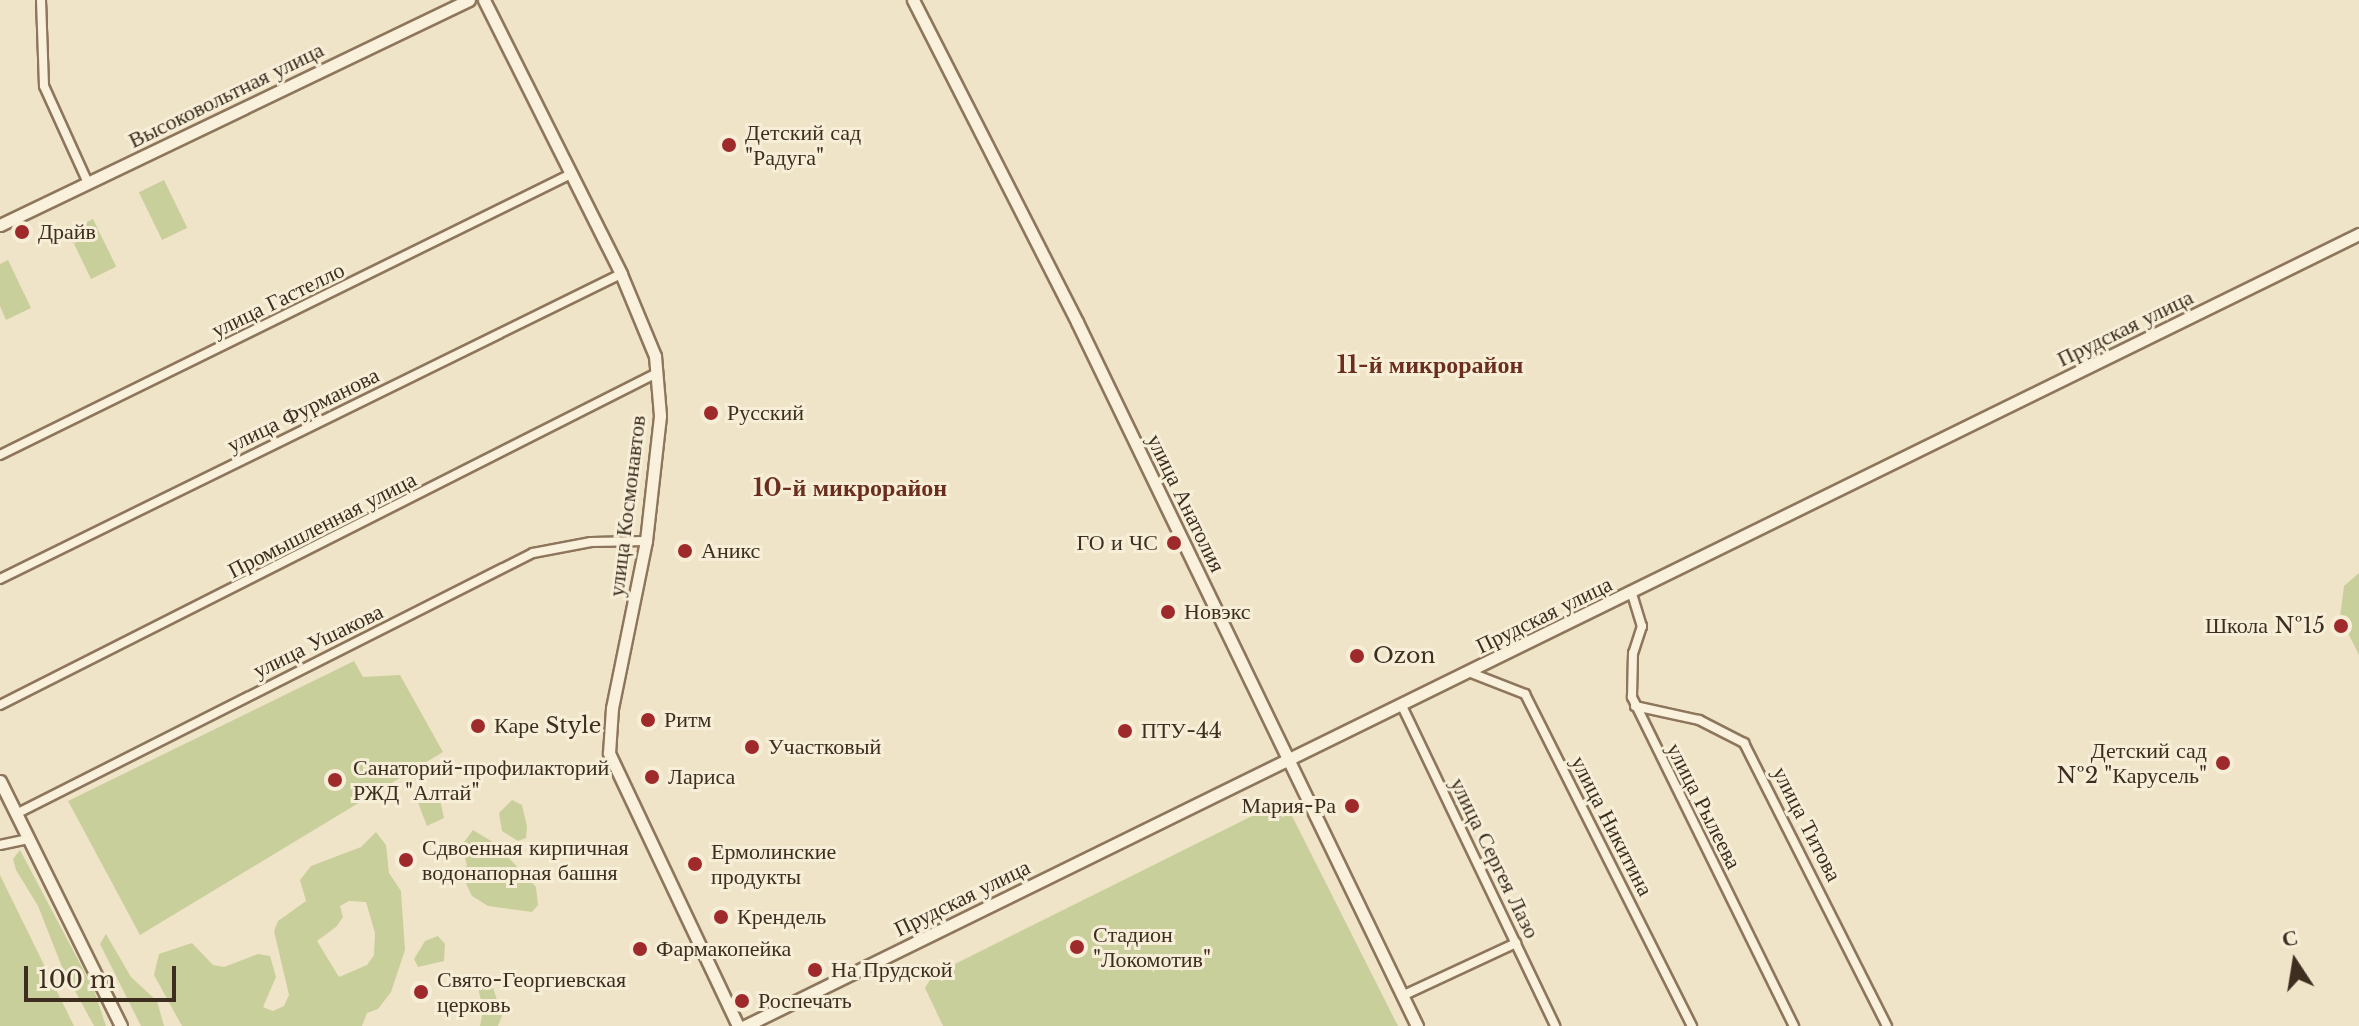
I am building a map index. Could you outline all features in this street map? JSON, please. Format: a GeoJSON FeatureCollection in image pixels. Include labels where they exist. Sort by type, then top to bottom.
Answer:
{"type":"FeatureCollection","features":[{"type":"Feature","properties":{"kind":"street"},"geometry":{"type":"LineString","coordinates":[[41,0],[44,86],[88,183]]}},
{"type":"Feature","properties":{"kind":"street","name":"Высоковольтная улица"},"geometry":{"type":"LineString","coordinates":[[0,225],[469,0]]}},
{"type":"Feature","properties":{"kind":"street","name":"улица Космонавтов"},"geometry":{"type":"LineString","coordinates":[[484,0],[621,274],[658,373],[660,416],[646,541],[612,708],[609,753],[738,1026]]}},
{"type":"Feature","properties":{"kind":"street","name":"улица Анатолия"},"geometry":{"type":"LineString","coordinates":[[913,0],[1077,322],[1417,1026]]}},
{"type":"Feature","properties":{"kind":"street","name":"улица Гастелло"},"geometry":{"type":"LineString","coordinates":[[0,455],[571,174]]}},
{"type":"Feature","properties":{"kind":"street","name":"Прудская улица"},"geometry":{"type":"LineString","coordinates":[[745,1026],[1288,763],[2359,234]]}},
{"type":"Feature","properties":{"kind":"street","name":"улица Фурманова"},"geometry":{"type":"LineString","coordinates":[[0,579],[621,274]]}},
{"type":"Feature","properties":{"kind":"street","name":"Промышленная улица"},"geometry":{"type":"LineString","coordinates":[[0,705],[658,373]]}},
{"type":"Feature","properties":{"kind":"street","name":"улица Ушакова"},"geometry":{"type":"LineString","coordinates":[[16,814],[533,553],[591,542],[646,541]]}},
{"type":"Feature","properties":{"kind":"street","name":"улица Рылеева"},"geometry":{"type":"LineString","coordinates":[[1632,594],[1642,626],[1630,692],[1635,706],[1794,1026]]}},
{"type":"Feature","properties":{"kind":"street","name":"улица Никитина"},"geometry":{"type":"LineString","coordinates":[[1471,673],[1525,694],[1692,1026]]}},
{"type":"Feature","properties":{"kind":"street","name":"улица Сергея Лазо"},"geometry":{"type":"LineString","coordinates":[[1402,706],[1555,1026]]}},
{"type":"Feature","properties":{"kind":"street","name":"улица Титова"},"geometry":{"type":"LineString","coordinates":[[1635,706],[1699,720],[1744,743],[1887,1026]]}},
{"type":"Feature","properties":{"kind":"street"},"geometry":{"type":"LineString","coordinates":[[0,781],[121,1026]]}},
{"type":"Feature","properties":{"kind":"street"},"geometry":{"type":"LineString","coordinates":[[0,845],[29,839]]}},
{"type":"Feature","properties":{"kind":"street"},"geometry":{"type":"LineString","coordinates":[[1402,996],[1516,943]]}},
{"type":"Feature","properties":{"kind":"green space"},"geometry":{"type":"Polygon","coordinates":[[[164,180],[187,228],[162,240],[139,192],[164,180]]]}},
{"type":"Feature","properties":{"kind":"green space"},"geometry":{"type":"Polygon","coordinates":[[[93,219],[116,267],[91,279],[68,231],[93,219]]]}},
{"type":"Feature","properties":{"kind":"green space"},"geometry":{"type":"Polygon","coordinates":[[[8,260],[31,308],[6,320],[0,306],[0,264],[8,260]]]}},
{"type":"Feature","properties":{"kind":"green space"},"geometry":{"type":"Polygon","coordinates":[[[2359,573],[2359,655],[2340,617],[2344,586],[2359,573]]]}},
{"type":"Feature","properties":{"kind":"green space"},"geometry":{"type":"Polygon","coordinates":[[[354,661],[363,677],[400,675],[443,752],[140,935],[68,801],[354,661]]]}},
{"type":"Feature","properties":{"kind":"green space"},"geometry":{"type":"Polygon","coordinates":[[[438,790],[444,818],[427,826],[417,800],[438,790]]]}},
{"type":"Feature","properties":{"kind":"green space"},"geometry":{"type":"Polygon","coordinates":[[[512,800],[522,805],[527,826],[526,838],[518,841],[502,831],[499,813],[512,800]]]}},
{"type":"Feature","properties":{"kind":"green space"},"geometry":{"type":"Polygon","coordinates":[[[1284,800],[1398,1026],[943,1026],[925,988],[933,975],[1284,800]]]}},
{"type":"Feature","properties":{"kind":"green space"},"geometry":{"type":"Polygon","coordinates":[[[473,830],[496,844],[536,887],[538,905],[532,912],[488,906],[472,896],[461,873],[467,865],[461,846],[473,830]]]}},
{"type":"Feature","properties":{"kind":"green space"},"geometry":{"type":"Polygon","coordinates":[[[376,832],[386,845],[389,873],[401,891],[405,950],[391,992],[378,1009],[367,1013],[362,1026],[182,1026],[154,975],[159,954],[192,943],[213,965],[224,967],[258,954],[270,956],[276,977],[263,1007],[273,1011],[284,1006],[289,995],[274,931],[278,921],[306,901],[300,880],[311,866],[361,847],[376,832]],[[349,901],[340,906],[343,917],[336,927],[317,941],[339,977],[367,965],[374,955],[375,933],[366,902],[349,901]]]}},
{"type":"Feature","properties":{"kind":"green space"},"geometry":{"type":"Polygon","coordinates":[[[20,850],[94,990],[106,1026],[94,1026],[62,967],[38,906],[16,870],[13,859],[20,850]]]}},
{"type":"Feature","properties":{"kind":"green space"},"geometry":{"type":"Polygon","coordinates":[[[0,875],[74,1026],[0,1026],[0,875]]]}},
{"type":"Feature","properties":{"kind":"green space"},"geometry":{"type":"Polygon","coordinates":[[[106,934],[131,977],[157,1001],[164,1026],[141,1026],[100,944],[106,934]]]}},
{"type":"Feature","properties":{"kind":"green space"},"geometry":{"type":"Polygon","coordinates":[[[438,936],[445,944],[444,961],[418,967],[414,959],[425,941],[438,936]]]}},
{"type":"Feature","properties":{"kind":"green space"},"geometry":{"type":"Polygon","coordinates":[[[489,975],[502,1016],[498,1026],[480,1026],[483,1010],[476,978],[489,975]]]}},
{"type":"Feature","properties":{"kind":"place","name":"Детский сад \"Радуга\""},"geometry":{"type":"Point","coordinates":[729,145]}},
{"type":"Feature","properties":{"kind":"place","name":"Драйв"},"geometry":{"type":"Point","coordinates":[22,232]}},
{"type":"Feature","properties":{"kind":"place","name":"Русский"},"geometry":{"type":"Point","coordinates":[711,413]}},
{"type":"Feature","properties":{"kind":"place","name":"ГО и ЧС"},"geometry":{"type":"Point","coordinates":[1174,543]}},
{"type":"Feature","properties":{"kind":"place","name":"Аникс"},"geometry":{"type":"Point","coordinates":[685,551]}},
{"type":"Feature","properties":{"kind":"place","name":"Новэкс"},"geometry":{"type":"Point","coordinates":[1168,612]}},
{"type":"Feature","properties":{"kind":"place","name":"Школа №15"},"geometry":{"type":"Point","coordinates":[2341,626]}},
{"type":"Feature","properties":{"kind":"place","name":"Ozon"},"geometry":{"type":"Point","coordinates":[1357,656]}},
{"type":"Feature","properties":{"kind":"place","name":"Ритм"},"geometry":{"type":"Point","coordinates":[648,720]}},
{"type":"Feature","properties":{"kind":"place","name":"Каре Style"},"geometry":{"type":"Point","coordinates":[478,726]}},
{"type":"Feature","properties":{"kind":"place","name":"ПТУ-44"},"geometry":{"type":"Point","coordinates":[1125,731]}},
{"type":"Feature","properties":{"kind":"place","name":"Участковый"},"geometry":{"type":"Point","coordinates":[752,747]}},
{"type":"Feature","properties":{"kind":"place","name":"Детский сад №2 \"Карусель\""},"geometry":{"type":"Point","coordinates":[2223,763]}},
{"type":"Feature","properties":{"kind":"place","name":"Лариса"},"geometry":{"type":"Point","coordinates":[652,777]}},
{"type":"Feature","properties":{"kind":"place","name":"Санаторий-профилакторий РЖД \"Алтай\""},"geometry":{"type":"Point","coordinates":[335,780]}},
{"type":"Feature","properties":{"kind":"place","name":"Мария-Ра"},"geometry":{"type":"Point","coordinates":[1352,806]}},
{"type":"Feature","properties":{"kind":"place","name":"Сдвоенная кирпичная водонапорная башня"},"geometry":{"type":"Point","coordinates":[406,860]}},
{"type":"Feature","properties":{"kind":"place","name":"Ермолинские продукты"},"geometry":{"type":"Point","coordinates":[695,864]}},
{"type":"Feature","properties":{"kind":"place","name":"Крендель"},"geometry":{"type":"Point","coordinates":[721,917]}},
{"type":"Feature","properties":{"kind":"place","name":"Стадион \"Локомотив\""},"geometry":{"type":"Point","coordinates":[1077,947]}},
{"type":"Feature","properties":{"kind":"place","name":"Фармакопейка"},"geometry":{"type":"Point","coordinates":[640,949]}},
{"type":"Feature","properties":{"kind":"place","name":"На Прудской"},"geometry":{"type":"Point","coordinates":[815,970]}},
{"type":"Feature","properties":{"kind":"place","name":"Свято-Георгиевская церковь"},"geometry":{"type":"Point","coordinates":[421,992]}},
{"type":"Feature","properties":{"kind":"place","name":"Роспечать"},"geometry":{"type":"Point","coordinates":[742,1001]}},
{"type":"Feature","properties":{"kind":"district","name":"11-й микрорайон"},"geometry":{"type":"Point","coordinates":[1430,365]}},
{"type":"Feature","properties":{"kind":"district","name":"10-й микрорайон"},"geometry":{"type":"Point","coordinates":[850,488]}}]}
